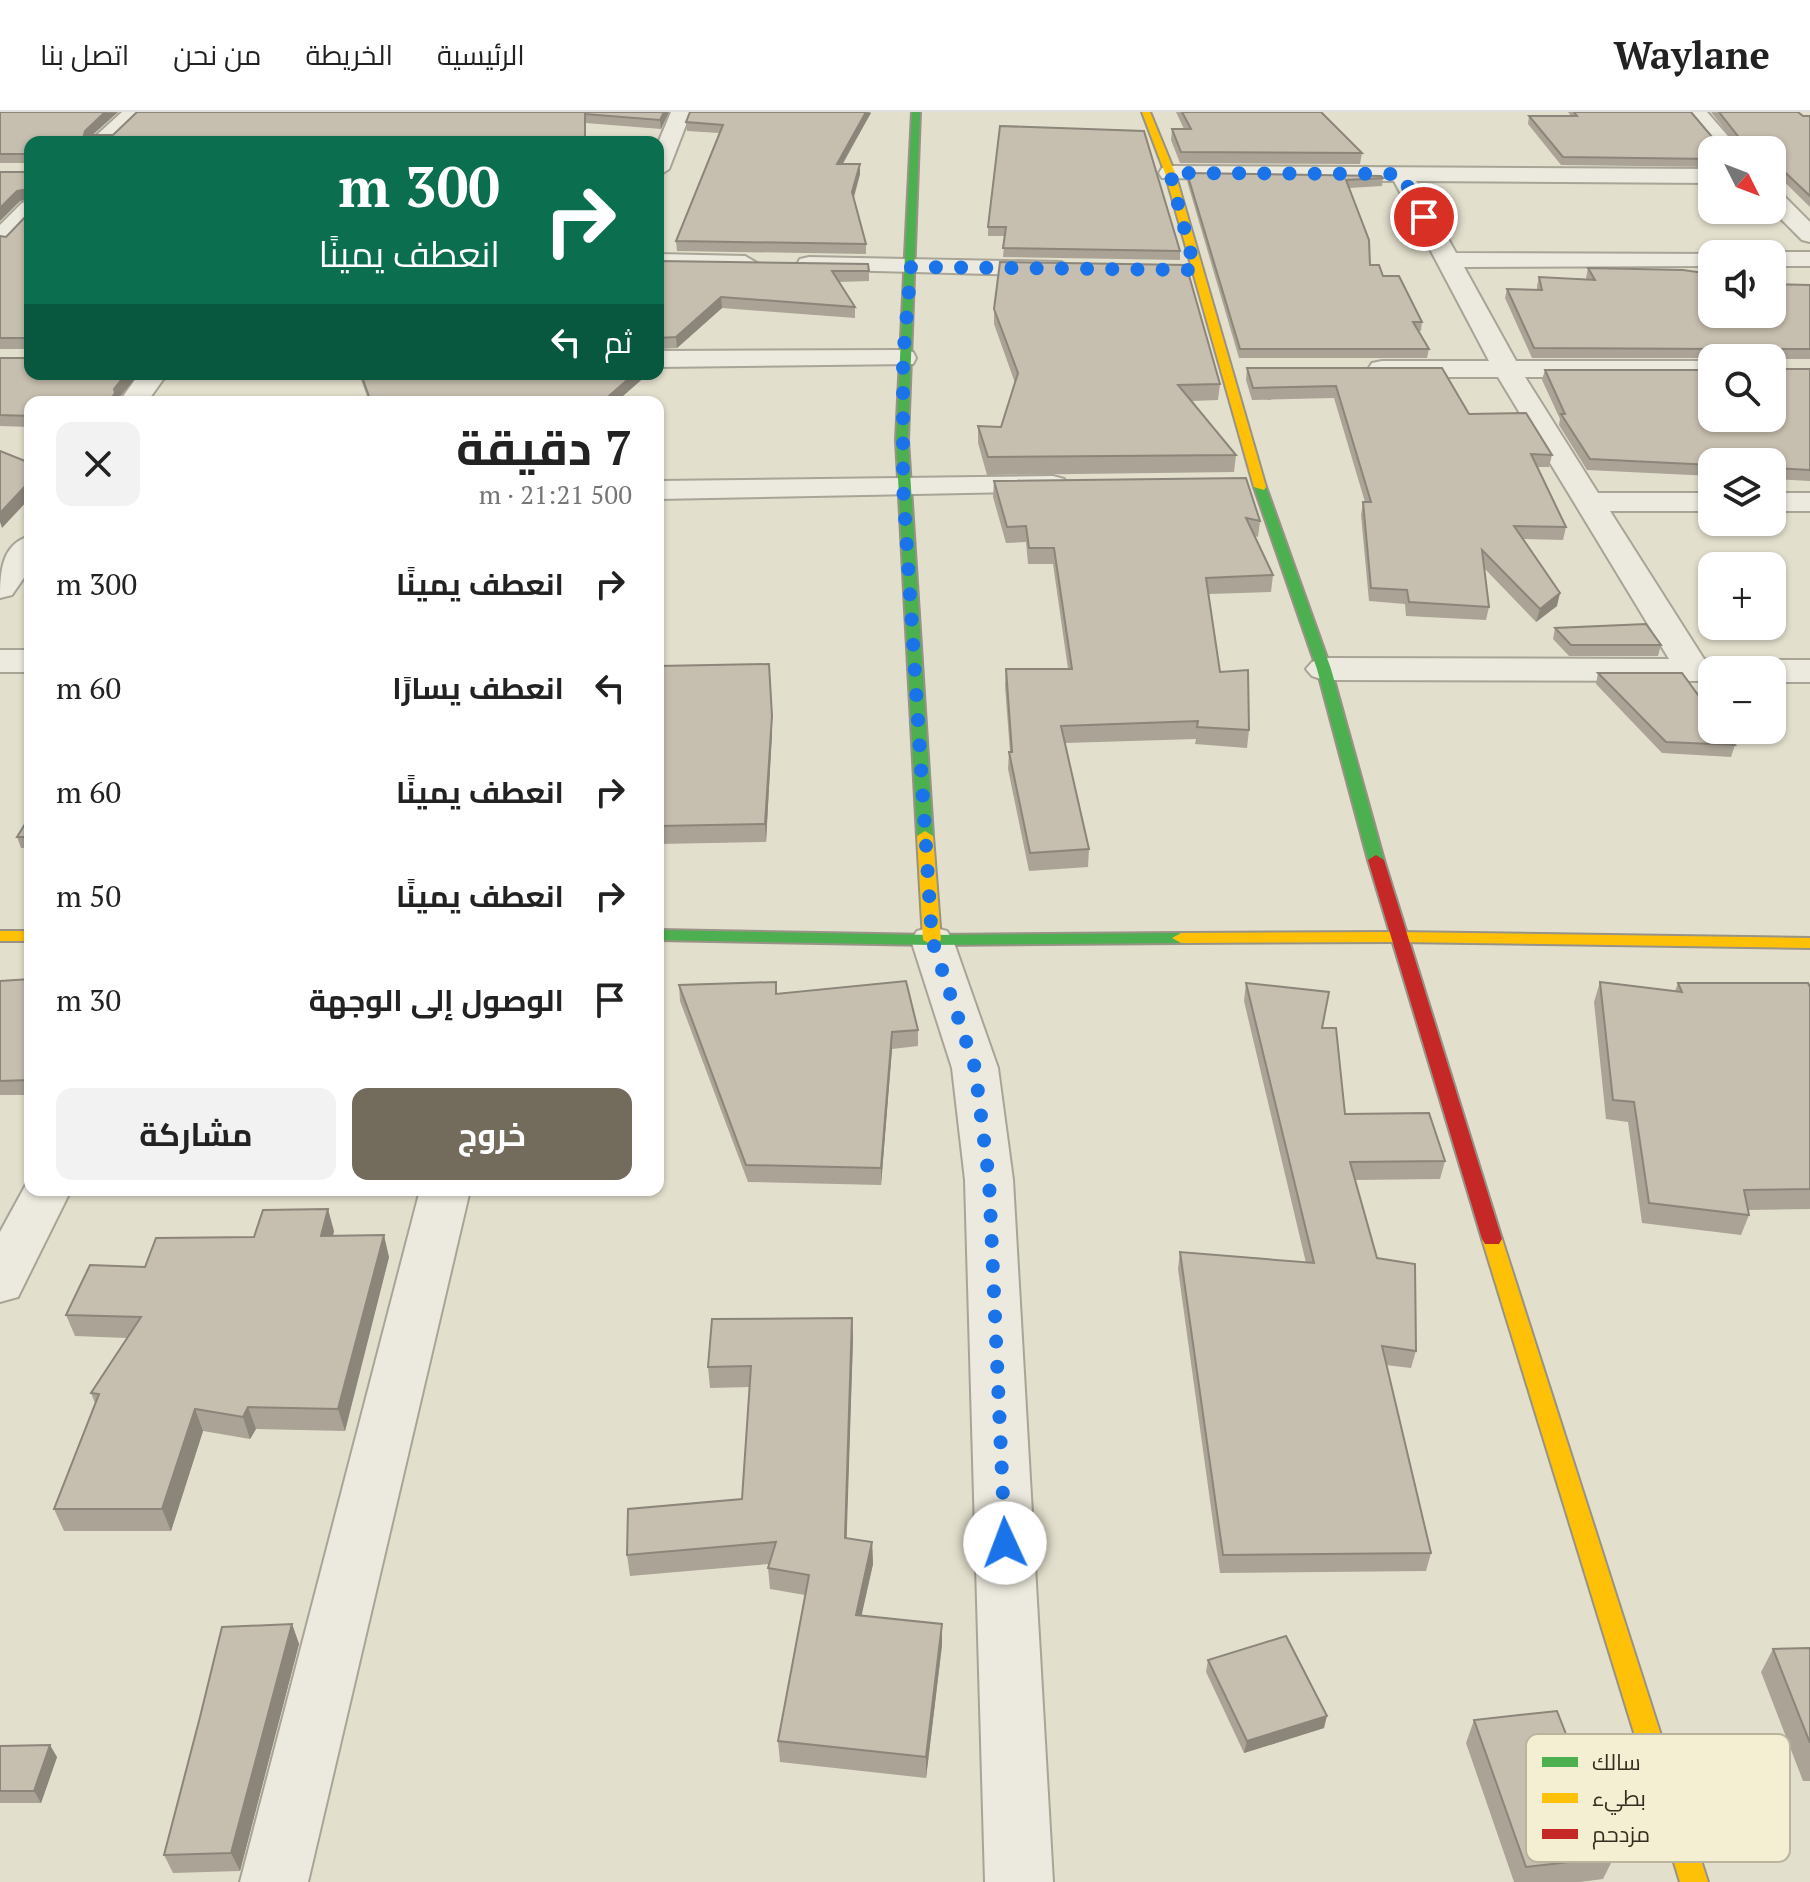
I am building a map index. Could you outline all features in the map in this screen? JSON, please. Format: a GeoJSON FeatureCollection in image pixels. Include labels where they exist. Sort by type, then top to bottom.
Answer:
{"type":"FeatureCollection","features":[{"type":"Feature","properties":{"kind":"street"},"geometry":{"type":"LineString","coordinates":[[107,136],[134,112]]}},
{"type":"Feature","properties":{"kind":"street"},"geometry":{"type":"LineString","coordinates":[[664,154],[681,112]]}},
{"type":"Feature","properties":{"kind":"street"},"geometry":{"type":"LineString","coordinates":[[916,112],[911,267],[903,358],[903,486],[932,940],[975,1068],[989,1180],[1019,1882]]}},
{"type":"Feature","properties":{"kind":"street"},"geometry":{"type":"LineString","coordinates":[[1146,112],[1170,173],[1187,270],[1226,369],[1259,484],[1324,669],[1397,937],[1647,1734]]}},
{"type":"Feature","properties":{"kind":"street"},"geometry":{"type":"LineString","coordinates":[[1696,112],[1717,136]]}},
{"type":"Feature","properties":{"kind":"street"},"geometry":{"type":"LineString","coordinates":[[1170,173],[1698,176]]}},
{"type":"Feature","properties":{"kind":"street"},"geometry":{"type":"LineString","coordinates":[[1401,174],[1507,370],[1588,502],[1698,661]]}},
{"type":"Feature","properties":{"kind":"street"},"geometry":{"type":"LineString","coordinates":[[1786,211],[1810,235]]}},
{"type":"Feature","properties":{"kind":"street"},"geometry":{"type":"LineString","coordinates":[[0,239],[24,214]]}},
{"type":"Feature","properties":{"kind":"street"},"geometry":{"type":"LineString","coordinates":[[1446,260],[1698,259]]}},
{"type":"Feature","properties":{"kind":"street"},"geometry":{"type":"LineString","coordinates":[[1786,259],[1810,259]]}},
{"type":"Feature","properties":{"kind":"street"},"geometry":{"type":"LineString","coordinates":[[664,261],[1085,269]]}},
{"type":"Feature","properties":{"kind":"street"},"geometry":{"type":"LineString","coordinates":[[664,359],[903,358]]}},
{"type":"Feature","properties":{"kind":"street"},"geometry":{"type":"LineString","coordinates":[[1226,369],[1257,369]]}},
{"type":"Feature","properties":{"kind":"street"},"geometry":{"type":"LineString","coordinates":[[1351,369],[1698,369]]}},
{"type":"Feature","properties":{"kind":"street"},"geometry":{"type":"LineString","coordinates":[[1228,484],[1259,484]]}},
{"type":"Feature","properties":{"kind":"street"},"geometry":{"type":"LineString","coordinates":[[664,490],[1089,485]]}},
{"type":"Feature","properties":{"kind":"street"},"geometry":{"type":"LineString","coordinates":[[1588,502],[1698,502]]}},
{"type":"Feature","properties":{"kind":"street"},"geometry":{"type":"LineString","coordinates":[[1786,502],[1810,502]]}},
{"type":"Feature","properties":{"kind":"street"},"geometry":{"type":"LineString","coordinates":[[0,588],[24,554]]}},
{"type":"Feature","properties":{"kind":"street"},"geometry":{"type":"LineString","coordinates":[[0,661],[24,661]]}},
{"type":"Feature","properties":{"kind":"street"},"geometry":{"type":"LineString","coordinates":[[1324,669],[1698,670]]}},
{"type":"Feature","properties":{"kind":"street"},"geometry":{"type":"LineString","coordinates":[[1786,671],[1810,671]]}},
{"type":"Feature","properties":{"kind":"street"},"geometry":{"type":"LineString","coordinates":[[664,935],[932,940],[1397,937],[1810,943]]}},
{"type":"Feature","properties":{"kind":"street"},"geometry":{"type":"LineString","coordinates":[[0,936],[24,936]]}},
{"type":"Feature","properties":{"kind":"street"},"geometry":{"type":"LineString","coordinates":[[0,1283],[43,1196]]}},
{"type":"Feature","properties":{"kind":"street"},"geometry":{"type":"LineString","coordinates":[[274,1882],[444,1196]]}},
{"type":"Feature","properties":{"kind":"street"},"geometry":{"type":"LineString","coordinates":[[1688,1862],[1694,1882]]}},
{"type":"Feature","properties":{"kind":"building"},"geometry":{"type":"Polygon","coordinates":[[[0,112],[105,112],[84,135],[113,135],[137,112],[664,112],[660,120],[585,114],[585,136],[24,136],[24,154],[0,154],[0,112]]]}},
{"type":"Feature","properties":{"kind":"building"},"geometry":{"type":"Polygon","coordinates":[[[690,112],[866,112],[837,164],[860,164],[852,192],[866,244],[676,241],[723,125],[686,122],[690,112]]]}},
{"type":"Feature","properties":{"kind":"building"},"geometry":{"type":"Polygon","coordinates":[[[1182,112],[1321,112],[1362,153],[1181,152],[1172,129],[1191,129],[1182,112]]]}},
{"type":"Feature","properties":{"kind":"building"},"geometry":{"type":"Polygon","coordinates":[[[1574,112],[1691,112],[1711,136],[1698,136],[1698,159],[1563,157],[1529,116],[1577,116],[1574,112]]]}},
{"type":"Feature","properties":{"kind":"building"},"geometry":{"type":"Polygon","coordinates":[[[1719,112],[1798,112],[1810,116],[1810,196],[1786,173],[1786,136],[1738,136],[1719,112]]]}},
{"type":"Feature","properties":{"kind":"building"},"geometry":{"type":"Polygon","coordinates":[[[1000,126],[1144,131],[1180,251],[1003,248],[1006,227],[988,227],[1000,126]]]}},
{"type":"Feature","properties":{"kind":"building"},"geometry":{"type":"Polygon","coordinates":[[[0,172],[24,172],[24,190],[17,191],[0,208],[0,172]]]}},
{"type":"Feature","properties":{"kind":"building"},"geometry":{"type":"Polygon","coordinates":[[[1187,173],[1381,176],[1383,178],[1346,180],[1369,240],[1370,265],[1379,265],[1383,276],[1399,276],[1422,322],[1413,322],[1429,349],[1240,349],[1187,173]]]}},
{"type":"Feature","properties":{"kind":"building"},"geometry":{"type":"Polygon","coordinates":[[[24,218],[24,338],[0,338],[0,236],[6,237],[24,218]]]}},
{"type":"Feature","properties":{"kind":"building"},"geometry":{"type":"Polygon","coordinates":[[[664,261],[868,264],[869,271],[832,271],[855,307],[721,297],[676,337],[664,338],[664,261]]]}},
{"type":"Feature","properties":{"kind":"building"},"geometry":{"type":"Polygon","coordinates":[[[1000,262],[1186,265],[1220,384],[1178,385],[1236,455],[988,457],[978,426],[1001,427],[1018,373],[994,309],[1000,262]]]}},
{"type":"Feature","properties":{"kind":"building"},"geometry":{"type":"Polygon","coordinates":[[[1588,268],[1698,272],[1698,328],[1786,328],[1786,284],[1810,285],[1810,349],[1786,349],[1786,344],[1698,344],[1698,349],[1534,348],[1507,289],[1542,290],[1539,277],[1595,280],[1588,268]]]}},
{"type":"Feature","properties":{"kind":"building"},"geometry":{"type":"Polygon","coordinates":[[[0,358],[24,358],[24,380],[121,380],[113,396],[24,396],[24,416],[0,415],[0,358]]]}},
{"type":"Feature","properties":{"kind":"building"},"geometry":{"type":"Polygon","coordinates":[[[1247,368],[1442,368],[1469,414],[1526,413],[1552,455],[1531,454],[1566,527],[1514,526],[1560,593],[1540,609],[1482,550],[1489,607],[1409,602],[1407,590],[1371,588],[1363,502],[1371,502],[1336,386],[1253,388],[1247,368]]]}},
{"type":"Feature","properties":{"kind":"building"},"geometry":{"type":"Polygon","coordinates":[[[1786,369],[1810,369],[1810,470],[1786,469],[1786,448],[1698,448],[1698,464],[1590,459],[1561,414],[1565,414],[1545,370],[1698,370],[1698,432],[1786,432],[1786,369]]]}},
{"type":"Feature","properties":{"kind":"building"},"geometry":{"type":"Polygon","coordinates":[[[363,380],[627,380],[609,396],[369,396],[363,380]]]}},
{"type":"Feature","properties":{"kind":"building"},"geometry":{"type":"Polygon","coordinates":[[[0,451],[24,461],[24,487],[0,513],[0,451]]]}},
{"type":"Feature","properties":{"kind":"building"},"geometry":{"type":"Polygon","coordinates":[[[1246,478],[1260,521],[1246,518],[1273,575],[1206,578],[1220,672],[1248,670],[1249,730],[1197,727],[1198,721],[1061,726],[1089,849],[1030,853],[1009,752],[1012,752],[1006,669],[1072,669],[1054,548],[1029,548],[1026,526],[1007,527],[994,481],[1246,478]]]}},
{"type":"Feature","properties":{"kind":"building"},"geometry":{"type":"Polygon","coordinates":[[[1646,624],[1661,645],[1571,645],[1555,628],[1646,624]]]}},
{"type":"Feature","properties":{"kind":"building"},"geometry":{"type":"Polygon","coordinates":[[[769,664],[772,716],[765,824],[664,826],[664,666],[769,664]]]}},
{"type":"Feature","properties":{"kind":"building"},"geometry":{"type":"Polygon","coordinates":[[[1598,673],[1682,673],[1698,695],[1698,743],[1666,742],[1598,673]]]}},
{"type":"Feature","properties":{"kind":"building"},"geometry":{"type":"Polygon","coordinates":[[[24,979],[24,1080],[0,1081],[0,981],[24,979]]]}},
{"type":"Feature","properties":{"kind":"building"},"geometry":{"type":"Polygon","coordinates":[[[906,981],[918,1030],[892,1032],[881,1168],[746,1165],[679,985],[776,982],[776,994],[906,981]]]}},
{"type":"Feature","properties":{"kind":"building"},"geometry":{"type":"Polygon","coordinates":[[[1600,982],[1682,992],[1678,983],[1808,983],[1810,1189],[1744,1190],[1749,1215],[1649,1203],[1634,1102],[1613,1100],[1600,982]]]}},
{"type":"Feature","properties":{"kind":"building"},"geometry":{"type":"Polygon","coordinates":[[[1246,983],[1329,992],[1322,1028],[1336,1028],[1345,1114],[1429,1113],[1445,1161],[1350,1162],[1377,1258],[1415,1264],[1416,1351],[1382,1346],[1431,1553],[1223,1555],[1180,1252],[1314,1263],[1246,983]]]}},
{"type":"Feature","properties":{"kind":"building"},"geometry":{"type":"Polygon","coordinates":[[[328,1209],[321,1236],[384,1235],[338,1409],[248,1407],[243,1417],[195,1409],[162,1509],[54,1509],[99,1394],[91,1393],[141,1317],[66,1315],[90,1265],[145,1267],[156,1238],[254,1237],[263,1210],[328,1209]]]}},
{"type":"Feature","properties":{"kind":"building"},"geometry":{"type":"Polygon","coordinates":[[[852,1318],[845,1538],[872,1542],[856,1615],[942,1624],[926,1757],[778,1741],[809,1575],[768,1568],[776,1542],[627,1555],[628,1509],[742,1499],[751,1366],[708,1367],[712,1319],[852,1318]]]}},
{"type":"Feature","properties":{"kind":"building"},"geometry":{"type":"Polygon","coordinates":[[[292,1624],[231,1853],[164,1855],[222,1627],[292,1624]]]}},
{"type":"Feature","properties":{"kind":"building"},"geometry":{"type":"Polygon","coordinates":[[[1286,1636],[1327,1716],[1247,1741],[1208,1660],[1286,1636]]]}},
{"type":"Feature","properties":{"kind":"building"},"geometry":{"type":"Polygon","coordinates":[[[1810,1648],[1810,1743],[1773,1649],[1810,1648]]]}},
{"type":"Feature","properties":{"kind":"building"},"geometry":{"type":"Polygon","coordinates":[[[1557,1711],[1566,1734],[1526,1734],[1526,1862],[1570,1862],[1526,1867],[1474,1720],[1557,1711]]]}},
{"type":"Feature","properties":{"kind":"building"},"geometry":{"type":"Polygon","coordinates":[[[50,1745],[34,1791],[0,1791],[0,1746],[50,1745]]]}},
{"type":"Feature","properties":{"kind":"traffic: fast"},"geometry":{"type":"LineString","coordinates":[[916,112],[902,440],[925,836]]}},
{"type":"Feature","properties":{"kind":"traffic: fast"},"geometry":{"type":"LineString","coordinates":[[1260,487],[1324,669],[1376,860]]}},
{"type":"Feature","properties":{"kind":"traffic: fast"},"geometry":{"type":"LineString","coordinates":[[664,935],[932,940],[1181,938]]}},
{"type":"Feature","properties":{"kind":"traffic: slow"},"geometry":{"type":"LineString","coordinates":[[1146,112],[1170,173],[1260,487]]}},
{"type":"Feature","properties":{"kind":"traffic: slow"},"geometry":{"type":"LineString","coordinates":[[925,836],[932,940]]}},
{"type":"Feature","properties":{"kind":"traffic: slow"},"geometry":{"type":"LineString","coordinates":[[0,936],[24,936]]}},
{"type":"Feature","properties":{"kind":"traffic: slow"},"geometry":{"type":"LineString","coordinates":[[1181,938],[1397,937],[1810,943]]}},
{"type":"Feature","properties":{"kind":"traffic: slow"},"geometry":{"type":"LineString","coordinates":[[1492,1239],[1648,1734]]}},
{"type":"Feature","properties":{"kind":"traffic: slow"},"geometry":{"type":"LineString","coordinates":[[1688,1862],[1694,1882]]}},
{"type":"Feature","properties":{"kind":"traffic: jam"},"geometry":{"type":"LineString","coordinates":[[1376,860],[1492,1239]]}},
{"type":"Feature","properties":{"kind":"route"},"geometry":{"type":"LineString","coordinates":[[1005,1543],[989,1180],[975,1068],[932,940],[903,486],[903,358],[911,267],[1195,270],[1170,173],[1401,174],[1424,217]]}}]}
